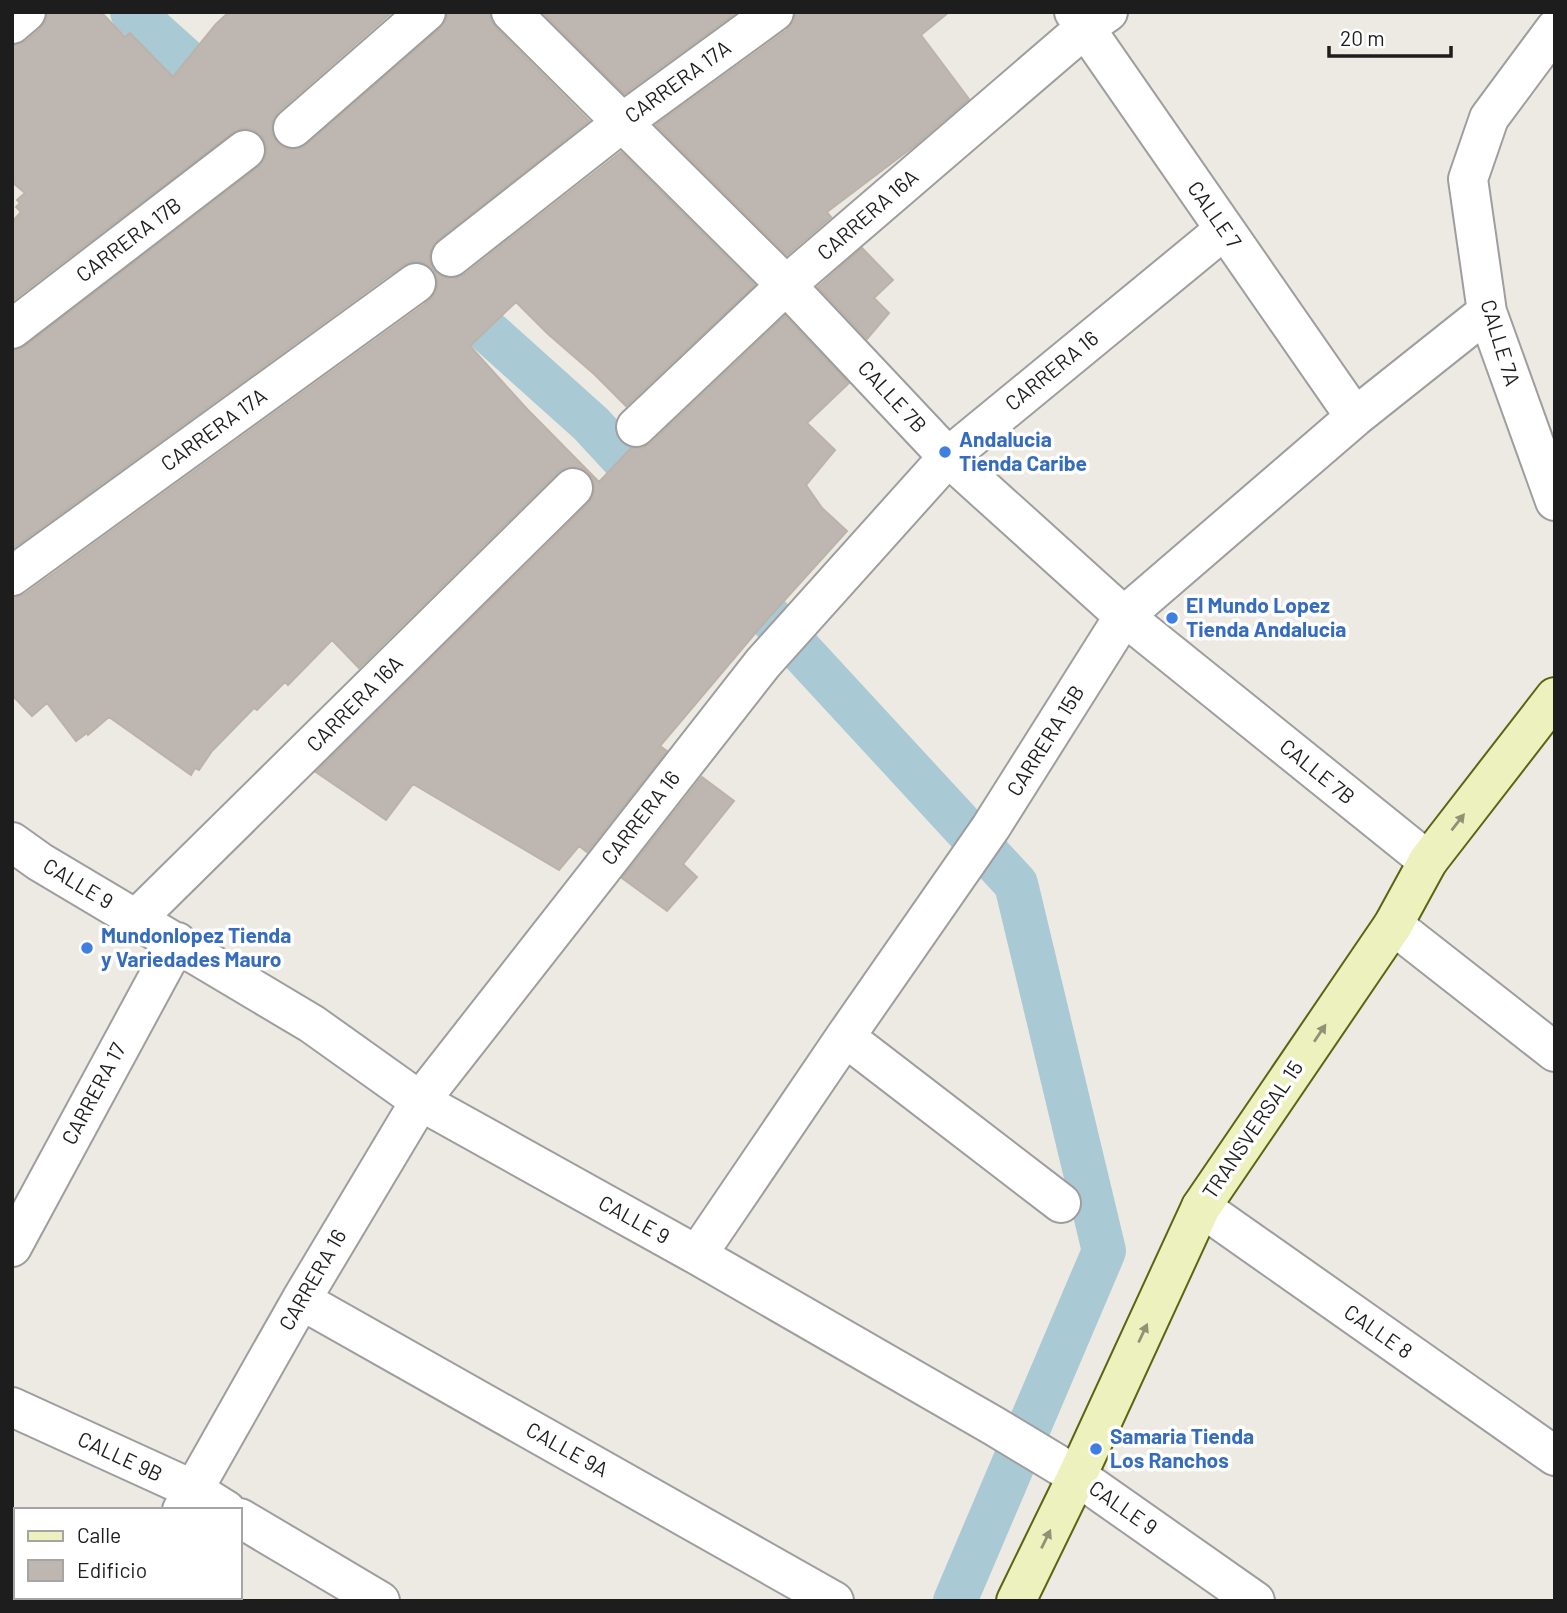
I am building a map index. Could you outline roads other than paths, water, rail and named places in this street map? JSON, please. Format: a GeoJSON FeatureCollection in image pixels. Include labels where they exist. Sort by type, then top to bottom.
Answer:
{"type":"FeatureCollection","features":[{"type":"Feature","properties":{"kind":"street"},"geometry":{"type":"LineString","coordinates":[[12,24],[26,12]]}},
{"type":"Feature","properties":{"kind":"street"},"geometry":{"type":"LineString","coordinates":[[293,128],[426,12]]}},
{"type":"Feature","properties":{"kind":"street","name":"CALLE 7B"},"geometry":{"type":"LineString","coordinates":[[511,12],[786,285],[948,457],[1124,616],[1428,861]]}},
{"type":"Feature","properties":{"kind":"street","name":"CARRERA 17A"},"geometry":{"type":"LineString","coordinates":[[451,257],[623,121],[774,12]]}},
{"type":"Feature","properties":{"kind":"street","name":"CALLE 7"},"geometry":{"type":"LineString","coordinates":[[1089,17],[1223,230],[1355,416]]}},
{"type":"Feature","properties":{"kind":"street","name":"CARRERA 16A"},"geometry":{"type":"LineString","coordinates":[[636,427],[786,285],[1089,17]]}},
{"type":"Feature","properties":{"kind":"street","name":"CALLE 7A"},"geometry":{"type":"LineString","coordinates":[[1555,29],[1489,118],[1468,179],[1487,312],[1555,502]]}},
{"type":"Feature","properties":{"kind":"street","name":"CARRERA 17B"},"geometry":{"type":"LineString","coordinates":[[12,329],[246,150]]}},
{"type":"Feature","properties":{"kind":"street","name":"CARRERA 16"},"geometry":{"type":"LineString","coordinates":[[188,1500],[300,1300],[420,1101],[763,663],[948,457],[1223,230]]}},
{"type":"Feature","properties":{"kind":"street","name":"CARRERA 17A"},"geometry":{"type":"LineString","coordinates":[[12,576],[415,284]]}},
{"type":"Feature","properties":{"kind":"street","name":"CARRERA 15B"},"geometry":{"type":"LineString","coordinates":[[697,1255],[992,827],[1124,616],[1355,416],[1487,312]]}},
{"type":"Feature","properties":{"kind":"street","name":"CARRERA 16A"},"geometry":{"type":"LineString","coordinates":[[136,919],[573,488]]}},
{"type":"Feature","properties":{"kind":"street","name":"TRANSVERSAL 15"},"geometry":{"type":"LineString","coordinates":[[1016,1601],[1063,1468],[1201,1208],[1392,925],[1428,861],[1555,697]]}},
{"type":"Feature","properties":{"kind":"street","name":"CALLE 9"},"geometry":{"type":"LineString","coordinates":[[12,842],[40,862],[312,1024],[420,1101],[697,1255],[1063,1468],[1255,1601]]}},
{"type":"Feature","properties":{"kind":"street"},"geometry":{"type":"LineString","coordinates":[[1392,925],[1555,1052]]}},
{"type":"Feature","properties":{"kind":"street","name":"CARRERA 17"},"geometry":{"type":"LineString","coordinates":[[12,1247],[177,942]]}},
{"type":"Feature","properties":{"kind":"street"},"geometry":{"type":"LineString","coordinates":[[845,1037],[1061,1203]]}},
{"type":"Feature","properties":{"kind":"street","name":"CALLE 8"},"geometry":{"type":"LineString","coordinates":[[1201,1208],[1555,1456]]}},
{"type":"Feature","properties":{"kind":"street","name":"CALLE 9A"},"geometry":{"type":"LineString","coordinates":[[300,1300],[834,1601]]}},
{"type":"Feature","properties":{"kind":"street","name":"CALLE 9B"},"geometry":{"type":"LineString","coordinates":[[12,1407],[188,1500],[218,1508]]}},
{"type":"Feature","properties":{"kind":"street"},"geometry":{"type":"LineString","coordinates":[[242,1519],[380,1601]]}},
{"type":"Feature","properties":{"kind":"waterway"},"geometry":{"type":"LineString","coordinates":[[132,12],[591,424],[662,501]]}},
{"type":"Feature","properties":{"kind":"waterway"},"geometry":{"type":"LineString","coordinates":[[729,573],[1016,884],[1104,1251],[955,1601]]}},
{"type":"Feature","properties":{"kind":"place","name":"Andalucia Tienda Caribe"},"geometry":{"type":"Point","coordinates":[945,452]}},
{"type":"Feature","properties":{"kind":"place","name":"El Mundo Lopez Tienda Andalucia"},"geometry":{"type":"Point","coordinates":[1172,618]}},
{"type":"Feature","properties":{"kind":"place","name":"Mundonlopez Tienda y Variedades Mauro"},"geometry":{"type":"Point","coordinates":[87,948]}},
{"type":"Feature","properties":{"kind":"place","name":"Samaria Tienda Los Ranchos"},"geometry":{"type":"Point","coordinates":[1096,1449]}}]}
